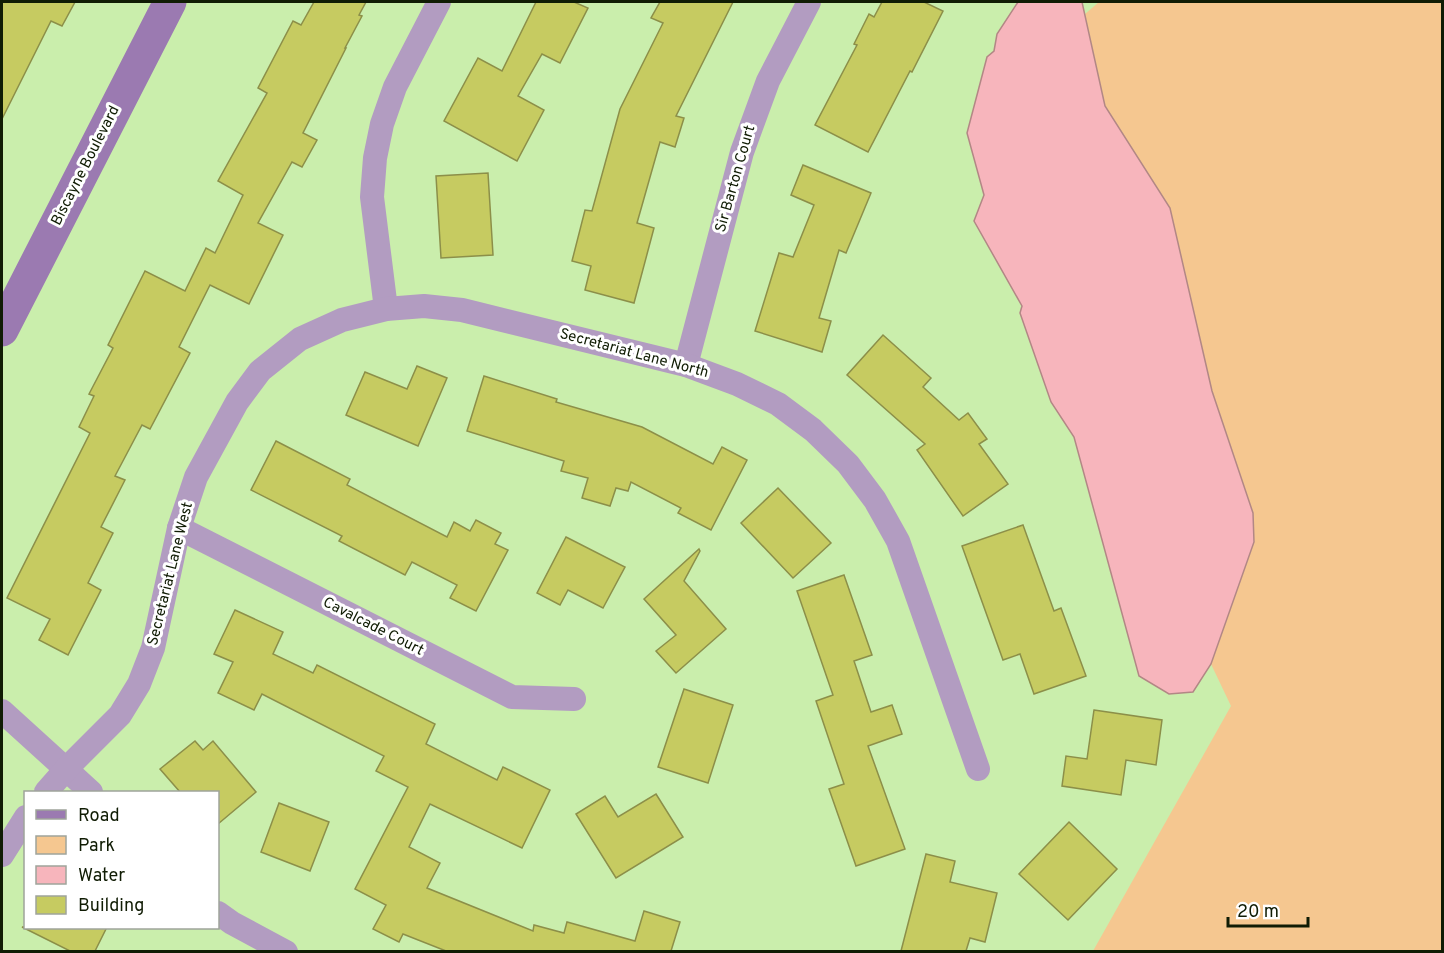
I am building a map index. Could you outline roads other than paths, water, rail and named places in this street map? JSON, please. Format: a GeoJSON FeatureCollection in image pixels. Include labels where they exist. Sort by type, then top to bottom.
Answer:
{"type":"FeatureCollection","features":[{"type":"Feature","properties":{"kind":"street","name":"Biscayne Boulevard"},"geometry":{"type":"LineString","coordinates":[[2,330],[170,2]]}},
{"type":"Feature","properties":{"kind":"street"},"geometry":{"type":"LineString","coordinates":[[386,309],[372,197],[375,158],[382,124],[395,87],[439,2]]}},
{"type":"Feature","properties":{"kind":"street","name":"Sir Barton Court"},"geometry":{"type":"LineString","coordinates":[[686,365],[741,152],[768,81],[809,2]]}},
{"type":"Feature","properties":{"kind":"street","name":"Secretariat Lane North"},"geometry":{"type":"LineString","coordinates":[[386,309],[424,306],[462,310],[686,365],[737,384],[778,404],[813,430],[848,464],[875,500],[898,542],[978,769]]}},
{"type":"Feature","properties":{"kind":"street","name":"Secretariat Lane West"},"geometry":{"type":"LineString","coordinates":[[47,791],[120,715],[139,684],[153,648],[179,528],[195,477],[237,402],[260,371],[300,339],[342,321],[386,309]]}},
{"type":"Feature","properties":{"kind":"street","name":"Cavalcade Court"},"geometry":{"type":"LineString","coordinates":[[179,528],[512,697],[574,699]]}},
{"type":"Feature","properties":{"kind":"street"},"geometry":{"type":"LineString","coordinates":[[2,711],[90,791]]}},
{"type":"Feature","properties":{"kind":"street"},"geometry":{"type":"LineString","coordinates":[[2,855],[24,820]]}},
{"type":"Feature","properties":{"kind":"street"},"geometry":{"type":"LineString","coordinates":[[219,914],[286,951]]}},
{"type":"Feature","properties":{"kind":"water"},"geometry":{"type":"Polygon","coordinates":[[[1018,2],[1082,2],[1105,106],[1170,208],[1212,391],[1253,513],[1254,542],[1211,664],[1193,692],[1169,694],[1139,676],[1074,437],[1051,402],[1020,313],[1022,306],[974,221],[984,195],[967,133],[987,57],[994,51],[997,34],[1018,2]]]}}]}
